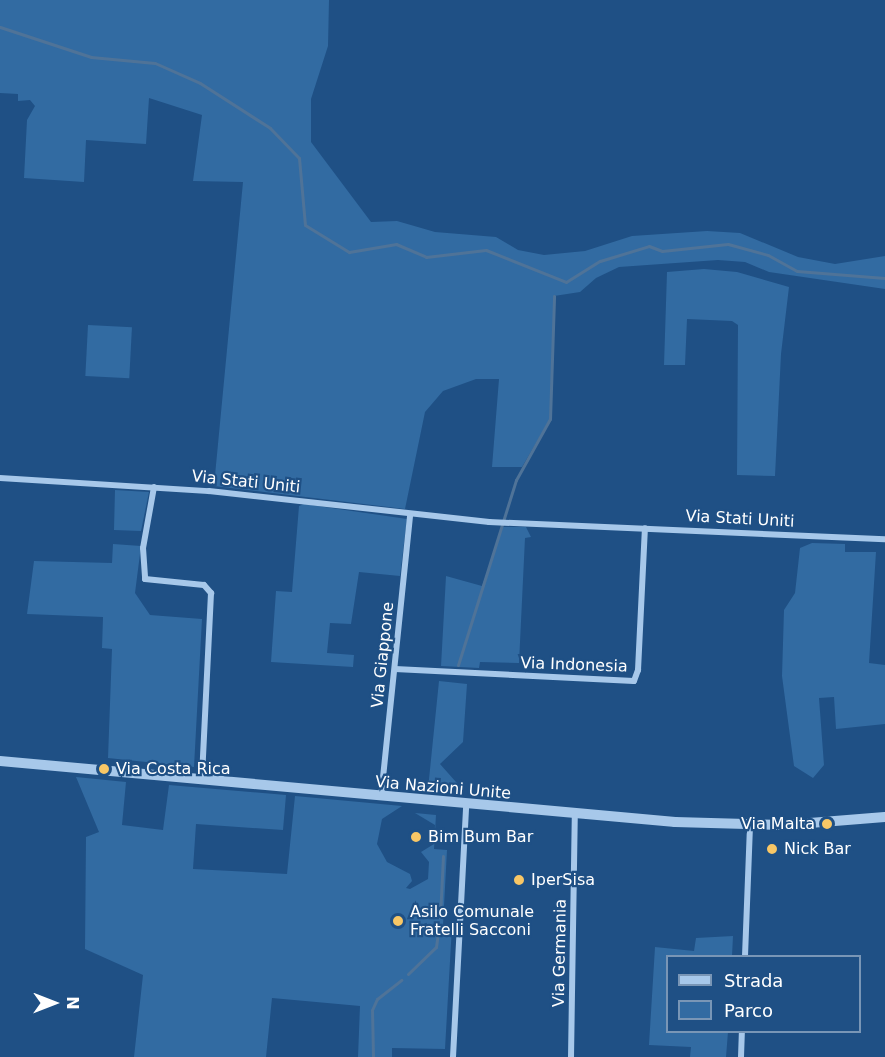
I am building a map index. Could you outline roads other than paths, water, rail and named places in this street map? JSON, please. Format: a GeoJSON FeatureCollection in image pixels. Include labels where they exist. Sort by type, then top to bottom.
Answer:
{"type":"FeatureCollection","features":[{"type":"Feature","properties":{"kind":"street","name":"Via Stati Uniti"},"geometry":{"type":"LineString","coordinates":[[0,478],[154,487],[291,499],[410,515],[489,522],[885,539]]}},
{"type":"Feature","properties":{"kind":"street"},"geometry":{"type":"LineString","coordinates":[[154,487],[143,548],[145,579],[204,585],[211,593],[202,778]]}},
{"type":"Feature","properties":{"kind":"street","name":"Via Giappone"},"geometry":{"type":"LineString","coordinates":[[381,798],[410,515]]}},
{"type":"Feature","properties":{"kind":"street","name":"Via Indonesia"},"geometry":{"type":"LineString","coordinates":[[395,669],[634,681],[638,670],[645,528]]}},
{"type":"Feature","properties":{"kind":"street","name":"Via Nazioni Unite"},"geometry":{"type":"LineString","coordinates":[[0,761],[202,778],[381,798],[575,814],[750,825],[827,824],[885,817]]}},
{"type":"Feature","properties":{"kind":"street"},"geometry":{"type":"LineString","coordinates":[[453,1057],[466,805]]}},
{"type":"Feature","properties":{"kind":"street","name":"Via Germania"},"geometry":{"type":"LineString","coordinates":[[571,1057],[575,814]]}},
{"type":"Feature","properties":{"kind":"street"},"geometry":{"type":"LineString","coordinates":[[745,955],[750,825]]}},
{"type":"Feature","properties":{"kind":"street"},"geometry":{"type":"LineString","coordinates":[[741,1057],[742,1033]]}},
{"type":"Feature","properties":{"kind":"waterway"},"geometry":{"type":"LineString","coordinates":[[0,27],[91,57],[155,63],[200,83],[270,128],[299,158],[305,225],[349,252],[396,244],[426,257],[486,250],[566,282],[600,261],[649,246],[662,251],[728,244],[768,255],[797,271],[885,278]]}},
{"type":"Feature","properties":{"kind":"waterway"},"geometry":{"type":"LineString","coordinates":[[458,665],[516,480],[550,419],[554,296]]}},
{"type":"Feature","properties":{"kind":"waterway"},"geometry":{"type":"LineString","coordinates":[[440,917],[443,856]]}},
{"type":"Feature","properties":{"kind":"waterway"},"geometry":{"type":"LineString","coordinates":[[408,974],[436,947],[439,926]]}},
{"type":"Feature","properties":{"kind":"waterway"},"geometry":{"type":"LineString","coordinates":[[373,1057],[372,1010],[377,999],[401,980]]}},
{"type":"Feature","properties":{"kind":"place","name":"Via Costa Rica"},"geometry":{"type":"Point","coordinates":[104,769]}},
{"type":"Feature","properties":{"kind":"place","name":"Via Malta"},"geometry":{"type":"Point","coordinates":[827,824]}},
{"type":"Feature","properties":{"kind":"place","name":"Bim Bum Bar"},"geometry":{"type":"Point","coordinates":[416,837]}},
{"type":"Feature","properties":{"kind":"place","name":"Nick Bar"},"geometry":{"type":"Point","coordinates":[772,849]}},
{"type":"Feature","properties":{"kind":"place","name":"IperSisa"},"geometry":{"type":"Point","coordinates":[519,880]}},
{"type":"Feature","properties":{"kind":"place","name":"Asilo Comunale Fratelli Sacconi"},"geometry":{"type":"Point","coordinates":[398,921]}}]}
